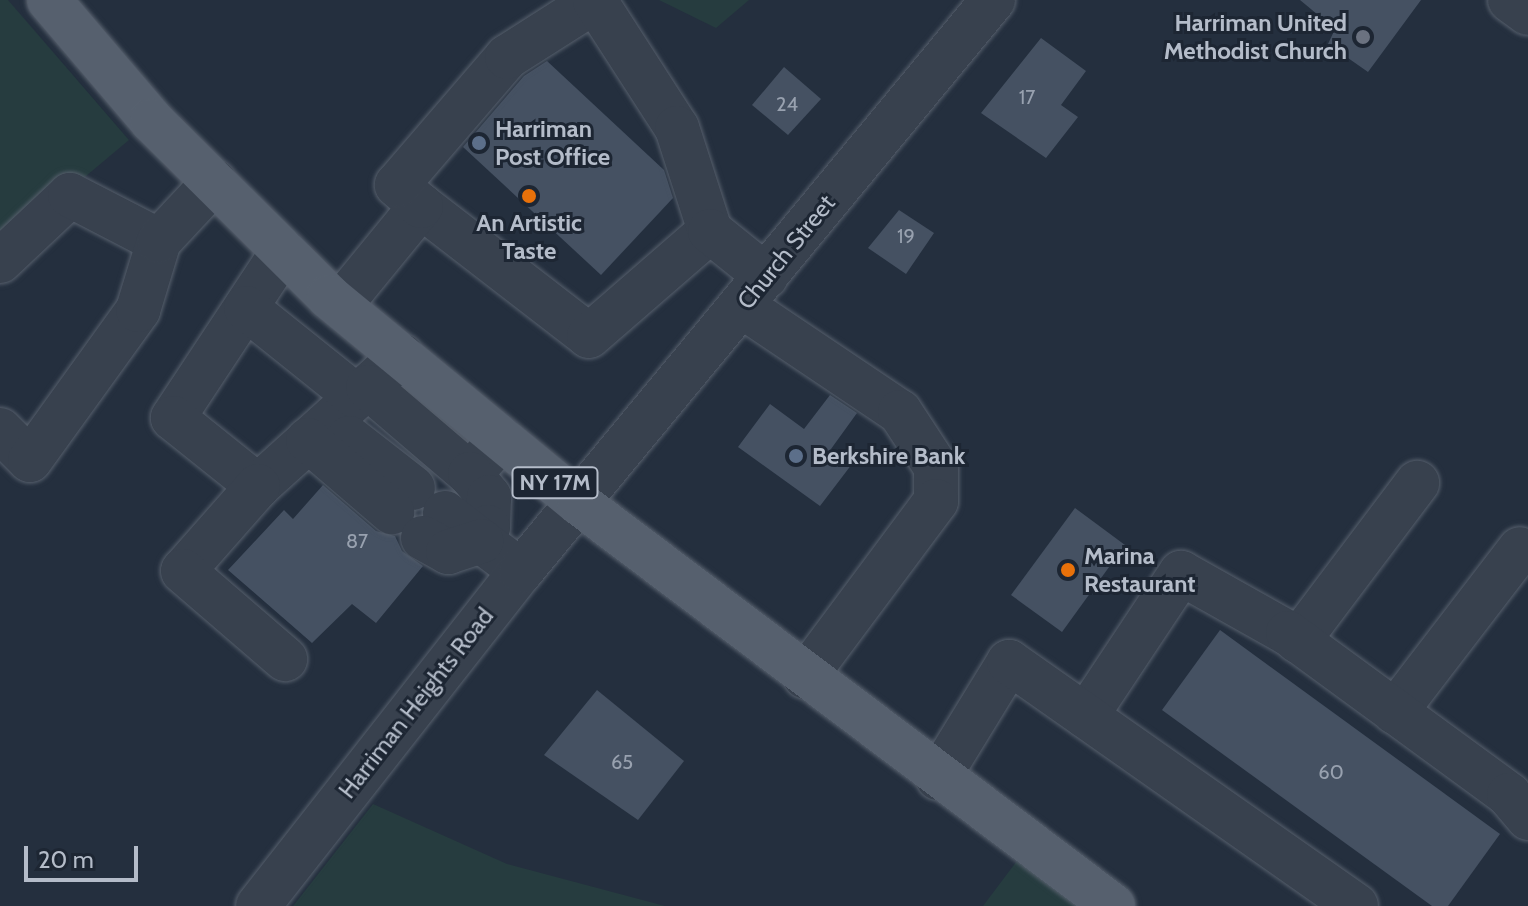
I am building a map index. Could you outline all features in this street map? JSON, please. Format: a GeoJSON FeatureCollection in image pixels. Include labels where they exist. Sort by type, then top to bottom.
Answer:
{"type":"FeatureCollection","features":[{"type":"Feature","properties":{"kind":"main road","name":"NY 17M"},"geometry":{"type":"LineString","coordinates":[[49,0],[152,121],[340,305],[579,503],[938,778],[1113,906]]}},
{"type":"Feature","properties":{"kind":"street","name":"Church Street"},"geometry":{"type":"LineString","coordinates":[[579,503],[993,0]]}},
{"type":"Feature","properties":{"kind":"street"},"geometry":{"type":"LineString","coordinates":[[1510,0],[1528,13]]}},
{"type":"Feature","properties":{"kind":"street"},"geometry":{"type":"LineString","coordinates":[[710,231],[589,336],[397,185],[507,57],[595,1],[677,128],[710,231],[754,291],[900,412],[936,467],[936,501],[805,677]]}},
{"type":"Feature","properties":{"kind":"street"},"geometry":{"type":"LineString","coordinates":[[0,430],[30,460],[138,310],[159,241],[214,182]]}},
{"type":"Feature","properties":{"kind":"street"},"geometry":{"type":"LineString","coordinates":[[0,261],[70,195],[159,241]]}},
{"type":"Feature","properties":{"kind":"street"},"geometry":{"type":"LineString","coordinates":[[340,305],[421,206]]}},
{"type":"Feature","properties":{"kind":"street"},"geometry":{"type":"LineString","coordinates":[[258,486],[173,418],[283,251]]}},
{"type":"Feature","properties":{"kind":"street"},"geometry":{"type":"LineString","coordinates":[[246,308],[341,412],[418,513],[481,541],[521,571]]}},
{"type":"Feature","properties":{"kind":"street"},"geometry":{"type":"LineString","coordinates":[[285,659],[183,571],[258,486],[402,356]]}},
{"type":"Feature","properties":{"kind":"street"},"geometry":{"type":"LineString","coordinates":[[341,412],[470,474],[489,497],[488,527],[481,541]]}},
{"type":"Feature","properties":{"kind":"street"},"geometry":{"type":"LineString","coordinates":[[470,474],[501,439]]}},
{"type":"Feature","properties":{"kind":"street"},"geometry":{"type":"LineString","coordinates":[[1298,641],[1417,483]]}},
{"type":"Feature","properties":{"kind":"street","name":"Harriman Heights Road"},"geometry":{"type":"LineString","coordinates":[[258,906],[521,571],[579,503]]}},
{"type":"Feature","properties":{"kind":"street"},"geometry":{"type":"LineString","coordinates":[[1395,712],[1520,549]]}},
{"type":"Feature","properties":{"kind":"street"},"geometry":{"type":"LineString","coordinates":[[1086,716],[1181,573],[1298,641],[1509,795],[1528,818]]}},
{"type":"Feature","properties":{"kind":"street"},"geometry":{"type":"LineString","coordinates":[[938,778],[1009,662],[1356,906]]}},
{"type":"Feature","properties":{"kind":"green space"},"geometry":{"type":"Polygon","coordinates":[[[0,0],[8,0],[129,140],[0,248],[0,0]]]}},
{"type":"Feature","properties":{"kind":"green space"},"geometry":{"type":"Polygon","coordinates":[[[659,0],[749,0],[716,28],[659,0]]]}},
{"type":"Feature","properties":{"kind":"green space"},"geometry":{"type":"Polygon","coordinates":[[[373,804],[507,864],[665,906],[293,906],[373,804]]]}},
{"type":"Feature","properties":{"kind":"green space"},"geometry":{"type":"Polygon","coordinates":[[[1029,845],[1113,906],[983,906],[1029,845]]]}},
{"type":"Feature","properties":{"kind":"building","name":"Harriman United Methodist Church"},"geometry":{"type":"Polygon","coordinates":[[[1300,0],[1421,0],[1368,72],[1328,44],[1335,29],[1300,0]]]}},
{"type":"Feature","properties":{"kind":"building"},"geometry":{"type":"Polygon","coordinates":[[[1041,38],[1086,71],[1061,105],[1078,117],[1046,158],[981,113],[1041,38]]]}},
{"type":"Feature","properties":{"kind":"building"},"geometry":{"type":"Polygon","coordinates":[[[547,61],[664,170],[673,198],[601,275],[463,147],[524,76],[547,61]]]}},
{"type":"Feature","properties":{"kind":"building"},"geometry":{"type":"Polygon","coordinates":[[[784,67],[821,99],[788,135],[752,105],[784,67]]]}},
{"type":"Feature","properties":{"kind":"building"},"geometry":{"type":"Polygon","coordinates":[[[899,210],[934,233],[906,274],[868,248],[899,210]]]}},
{"type":"Feature","properties":{"kind":"building","name":"Berkshire Bank"},"geometry":{"type":"Polygon","coordinates":[[[830,395],[857,413],[831,449],[852,464],[820,506],[738,447],[770,404],[804,429],[830,395]]]}},
{"type":"Feature","properties":{"kind":"building"},"geometry":{"type":"Polygon","coordinates":[[[323,485],[376,531],[395,536],[402,551],[423,566],[376,623],[352,604],[312,643],[228,570],[284,510],[293,519],[323,485]]]}},
{"type":"Feature","properties":{"kind":"building","name":"Marina Restaurant"},"geometry":{"type":"Polygon","coordinates":[[[1075,508],[1125,545],[1062,632],[1011,595],[1075,508]]]}},
{"type":"Feature","properties":{"kind":"building"},"geometry":{"type":"Polygon","coordinates":[[[1220,630],[1500,834],[1448,906],[1432,906],[1162,710],[1220,630]]]}},
{"type":"Feature","properties":{"kind":"building"},"geometry":{"type":"Polygon","coordinates":[[[597,690],[684,761],[638,820],[544,755],[597,690]]]}},
{"type":"Feature","properties":{"kind":"place","name":"Harriman United Methodist Church"},"geometry":{"type":"Point","coordinates":[1363,37]}},
{"type":"Feature","properties":{"kind":"place","name":"Harriman Post Office"},"geometry":{"type":"Point","coordinates":[479,143]}},
{"type":"Feature","properties":{"kind":"place","name":"An Artistic Taste"},"geometry":{"type":"Point","coordinates":[529,196]}},
{"type":"Feature","properties":{"kind":"place","name":"Berkshire Bank"},"geometry":{"type":"Point","coordinates":[796,456]}},
{"type":"Feature","properties":{"kind":"place","name":"Marina Restaurant"},"geometry":{"type":"Point","coordinates":[1068,570]}}]}
